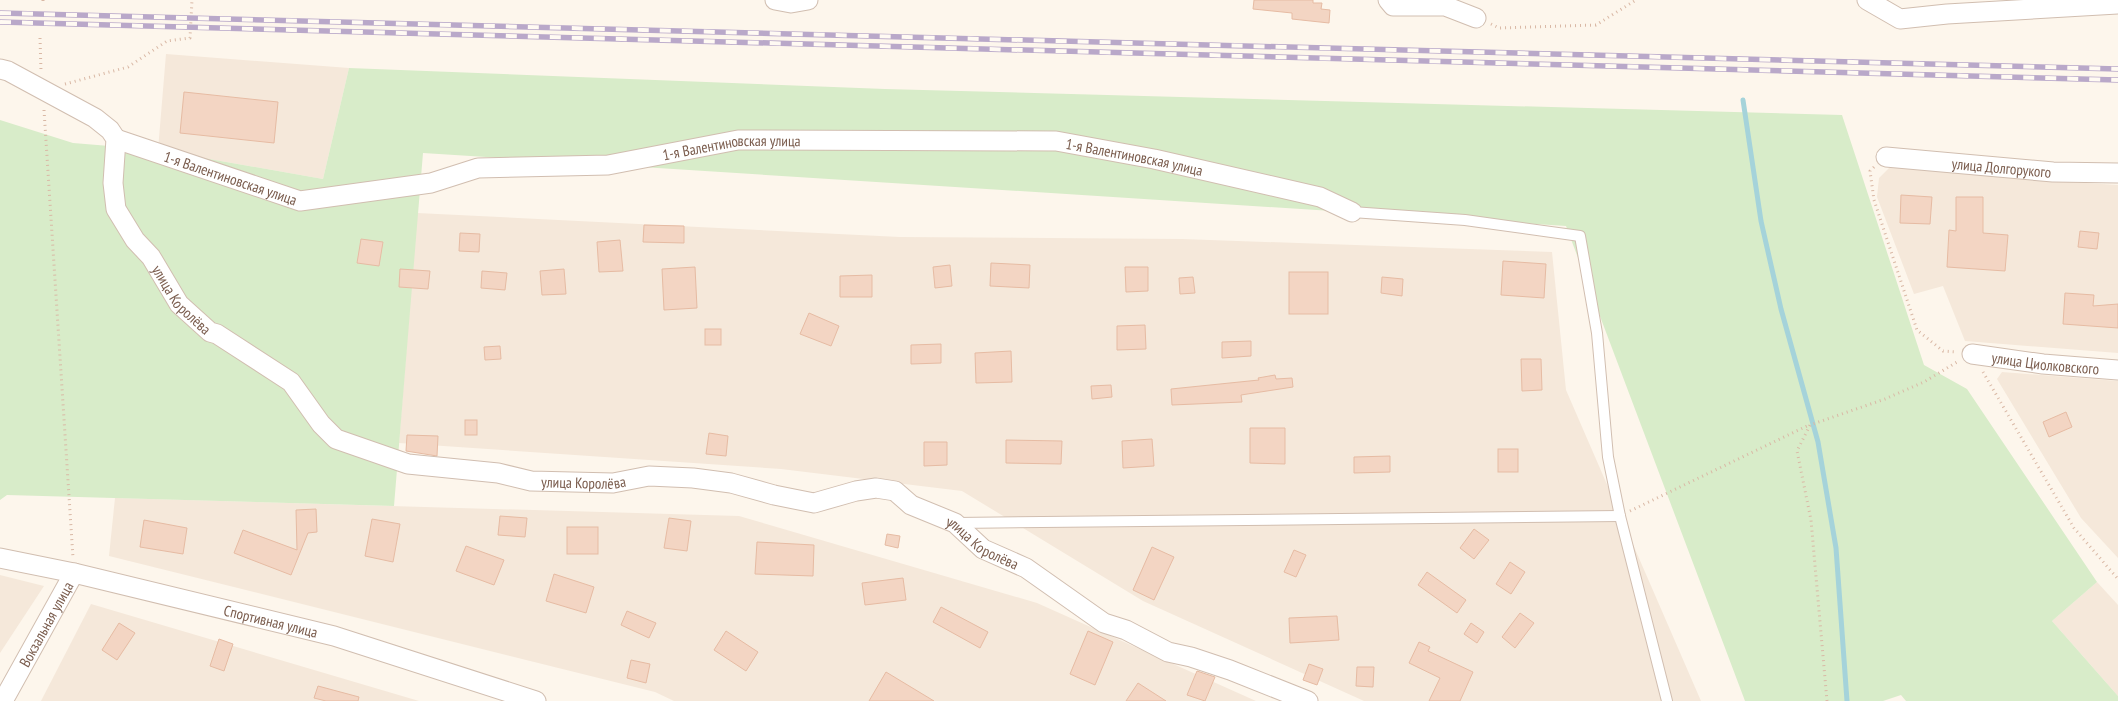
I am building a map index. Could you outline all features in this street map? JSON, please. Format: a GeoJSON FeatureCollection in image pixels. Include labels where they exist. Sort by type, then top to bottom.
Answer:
{"type":"FeatureCollection","features":[{"type":"Feature","properties":{"kind":"street"},"geometry":{"type":"LineString","coordinates":[[775,0],[790,3],[808,0]]}},
{"type":"Feature","properties":{"kind":"street"},"geometry":{"type":"LineString","coordinates":[[1388,0],[1393,6],[1445,6],[1476,18]]}},
{"type":"Feature","properties":{"kind":"street"},"geometry":{"type":"LineString","coordinates":[[1867,0],[1900,19],[1947,14],[2118,4]]}},
{"type":"Feature","properties":{"kind":"street"},"geometry":{"type":"LineString","coordinates":[[0,69],[8,71],[95,118],[110,130],[116,139]]}},
{"type":"Feature","properties":{"kind":"street","name":"1-я Валентиновская улица"},"geometry":{"type":"LineString","coordinates":[[116,139],[300,201],[431,182],[478,168],[608,165],[738,140],[1056,141],[1154,159],[1320,197],[1352,212]]}},
{"type":"Feature","properties":{"kind":"street","name":"улица Королёва"},"geometry":{"type":"LineString","coordinates":[[116,139],[112,183],[116,209],[135,240],[151,258],[179,304],[210,332],[217,334],[291,382],[321,424],[336,439],[408,464],[498,473],[531,481],[613,483],[649,476],[693,478],[731,483],[814,503],[856,491],[876,488],[895,492],[911,505],[955,523],[983,549],[1026,568],[1104,623],[1126,630],[1168,652],[1191,657],[1230,670],[1308,701]]}},
{"type":"Feature","properties":{"kind":"street","name":"улица Долгорукого"},"geometry":{"type":"LineString","coordinates":[[1886,157],[2053,172],[2118,173]]}},
{"type":"Feature","properties":{"kind":"street","name":"улица Циолковского"},"geometry":{"type":"LineString","coordinates":[[1972,354],[2043,364],[2118,370]]}},
{"type":"Feature","properties":{"kind":"street","name":"Спортивная улица"},"geometry":{"type":"LineString","coordinates":[[0,558],[74,573],[334,636],[536,701]]}},
{"type":"Feature","properties":{"kind":"street","name":"Вокзальная улица"},"geometry":{"type":"LineString","coordinates":[[3,701],[74,573]]}},
{"type":"Feature","properties":{"kind":"lane"},"geometry":{"type":"LineString","coordinates":[[1352,212],[1465,220],[1580,236],[1597,333],[1608,457],[1620,516],[1667,701]]}},
{"type":"Feature","properties":{"kind":"lane"},"geometry":{"type":"LineString","coordinates":[[955,523],[1620,516]]}},
{"type":"Feature","properties":{"kind":"path"},"geometry":{"type":"LineString","coordinates":[[74,573],[43,90],[128,67],[167,41],[190,38],[192,0]]}},
{"type":"Feature","properties":{"kind":"path"},"geometry":{"type":"LineString","coordinates":[[1476,18],[1499,28],[1596,25],[1636,0]]}},
{"type":"Feature","properties":{"kind":"path"},"geometry":{"type":"LineString","coordinates":[[40,38],[40,46]]}},
{"type":"Feature","properties":{"kind":"path"},"geometry":{"type":"LineString","coordinates":[[1620,516],[1810,425],[1885,399],[1924,382],[1972,354]]}},
{"type":"Feature","properties":{"kind":"path"},"geometry":{"type":"LineString","coordinates":[[1810,425],[1797,451],[1811,520],[1827,701]]}},
{"type":"Feature","properties":{"kind":"shaded area"},"geometry":{"type":"Polygon","coordinates":[[[166,54],[349,68],[323,179],[158,150],[166,54]]]}},
{"type":"Feature","properties":{"kind":"shaded area"},"geometry":{"type":"Polygon","coordinates":[[[1892,165],[2054,181],[2118,185],[2118,353],[1965,341],[1943,286],[1914,294],[1877,197],[1879,178],[1892,165]]]}},
{"type":"Feature","properties":{"kind":"shaded area"},"geometry":{"type":"Polygon","coordinates":[[[417,213],[900,237],[1182,239],[1552,252],[1566,390],[1701,701],[1364,701],[1143,601],[962,491],[781,469],[399,443],[417,213]]]}},
{"type":"Feature","properties":{"kind":"shaded area"},"geometry":{"type":"Polygon","coordinates":[[[2002,372],[2118,381],[2118,558],[2081,518],[1997,379],[2002,372]]]}},
{"type":"Feature","properties":{"kind":"shaded area"},"geometry":{"type":"Polygon","coordinates":[[[115,498],[739,516],[1037,603],[1256,701],[674,701],[655,692],[109,556],[115,498]]]}},
{"type":"Feature","properties":{"kind":"shaded area"},"geometry":{"type":"Polygon","coordinates":[[[0,575],[44,586],[0,653],[0,575]]]}},
{"type":"Feature","properties":{"kind":"shaded area"},"geometry":{"type":"Polygon","coordinates":[[[2097,582],[2118,605],[2118,696],[2052,621],[2097,582]]]}},
{"type":"Feature","properties":{"kind":"shaded area"},"geometry":{"type":"Polygon","coordinates":[[[91,604],[419,701],[41,701],[91,604]]]}},
{"type":"Feature","properties":{"kind":"green space"},"geometry":{"type":"Polygon","coordinates":[[[349,68],[885,89],[1842,115],[1924,365],[1967,389],[2097,582],[2052,621],[2118,696],[2118,701],[1906,701],[1901,695],[1883,701],[1745,701],[1566,226],[423,153],[394,506],[7,495],[0,500],[0,120],[73,143],[158,150],[323,179],[349,68]]]}},
{"type":"Feature","properties":{"kind":"building"},"geometry":{"type":"Polygon","coordinates":[[[1254,0],[1313,0],[1313,3],[1322,3],[1321,9],[1330,10],[1329,23],[1292,19],[1292,13],[1253,9],[1254,0]]]}},
{"type":"Feature","properties":{"kind":"building"},"geometry":{"type":"Polygon","coordinates":[[[184,92],[278,102],[274,143],[180,133],[184,92]]]}},
{"type":"Feature","properties":{"kind":"building"},"geometry":{"type":"Polygon","coordinates":[[[1901,195],[1932,197],[1930,224],[1900,223],[1901,195]]]}},
{"type":"Feature","properties":{"kind":"building"},"geometry":{"type":"Polygon","coordinates":[[[1956,197],[1983,197],[1983,233],[2008,235],[2005,271],[1947,267],[1949,230],[1956,231],[1956,197]]]}},
{"type":"Feature","properties":{"kind":"building"},"geometry":{"type":"Polygon","coordinates":[[[644,225],[684,226],[684,243],[643,242],[644,225]]]}},
{"type":"Feature","properties":{"kind":"building"},"geometry":{"type":"Polygon","coordinates":[[[2080,231],[2099,233],[2097,249],[2078,247],[2080,231]]]}},
{"type":"Feature","properties":{"kind":"building"},"geometry":{"type":"Polygon","coordinates":[[[460,233],[480,234],[479,252],[459,251],[460,233]]]}},
{"type":"Feature","properties":{"kind":"building"},"geometry":{"type":"Polygon","coordinates":[[[361,239],[383,242],[379,266],[357,263],[361,239]]]}},
{"type":"Feature","properties":{"kind":"building"},"geometry":{"type":"Polygon","coordinates":[[[620,240],[623,271],[599,272],[597,242],[620,240]]]}},
{"type":"Feature","properties":{"kind":"building"},"geometry":{"type":"Polygon","coordinates":[[[1503,261],[1546,264],[1544,298],[1501,295],[1503,261]]]}},
{"type":"Feature","properties":{"kind":"building"},"geometry":{"type":"Polygon","coordinates":[[[991,263],[1030,265],[1029,288],[990,286],[991,263]]]}},
{"type":"Feature","properties":{"kind":"building"},"geometry":{"type":"Polygon","coordinates":[[[950,265],[952,286],[935,288],[933,267],[950,265]]]}},
{"type":"Feature","properties":{"kind":"building"},"geometry":{"type":"Polygon","coordinates":[[[695,267],[697,308],[664,310],[662,269],[695,267]]]}},
{"type":"Feature","properties":{"kind":"building"},"geometry":{"type":"Polygon","coordinates":[[[1125,267],[1148,267],[1148,291],[1126,292],[1125,267]]]}},
{"type":"Feature","properties":{"kind":"building"},"geometry":{"type":"Polygon","coordinates":[[[400,269],[430,271],[428,289],[399,287],[400,269]]]}},
{"type":"Feature","properties":{"kind":"building"},"geometry":{"type":"Polygon","coordinates":[[[564,269],[566,294],[542,295],[540,271],[564,269]]]}},
{"type":"Feature","properties":{"kind":"building"},"geometry":{"type":"Polygon","coordinates":[[[482,271],[507,273],[505,290],[481,288],[482,271]]]}},
{"type":"Feature","properties":{"kind":"building"},"geometry":{"type":"Polygon","coordinates":[[[1289,272],[1328,272],[1328,314],[1289,314],[1289,272]]]}},
{"type":"Feature","properties":{"kind":"building"},"geometry":{"type":"Polygon","coordinates":[[[872,275],[872,297],[840,297],[840,276],[872,275]]]}},
{"type":"Feature","properties":{"kind":"building"},"geometry":{"type":"Polygon","coordinates":[[[1193,277],[1195,293],[1180,294],[1179,278],[1193,277]]]}},
{"type":"Feature","properties":{"kind":"building"},"geometry":{"type":"Polygon","coordinates":[[[1382,277],[1403,279],[1402,296],[1381,293],[1382,277]]]}},
{"type":"Feature","properties":{"kind":"building"},"geometry":{"type":"Polygon","coordinates":[[[2065,293],[2094,295],[2093,306],[2118,304],[2118,328],[2063,324],[2065,293]]]}},
{"type":"Feature","properties":{"kind":"building"},"geometry":{"type":"Polygon","coordinates":[[[809,313],[839,326],[831,346],[800,334],[809,313]]]}},
{"type":"Feature","properties":{"kind":"building"},"geometry":{"type":"Polygon","coordinates":[[[1145,325],[1146,349],[1117,350],[1117,326],[1145,325]]]}},
{"type":"Feature","properties":{"kind":"building"},"geometry":{"type":"Polygon","coordinates":[[[705,329],[721,329],[721,345],[705,345],[705,329]]]}},
{"type":"Feature","properties":{"kind":"building"},"geometry":{"type":"Polygon","coordinates":[[[1251,341],[1251,356],[1222,358],[1222,342],[1251,341]]]}},
{"type":"Feature","properties":{"kind":"building"},"geometry":{"type":"Polygon","coordinates":[[[941,344],[941,363],[911,364],[911,345],[941,344]]]}},
{"type":"Feature","properties":{"kind":"building"},"geometry":{"type":"Polygon","coordinates":[[[500,346],[501,359],[485,360],[484,347],[500,346]]]}},
{"type":"Feature","properties":{"kind":"building"},"geometry":{"type":"Polygon","coordinates":[[[1011,351],[1012,382],[976,383],[975,353],[1011,351]]]}},
{"type":"Feature","properties":{"kind":"building"},"geometry":{"type":"Polygon","coordinates":[[[1521,359],[1541,359],[1542,390],[1522,391],[1521,359]]]}},
{"type":"Feature","properties":{"kind":"building"},"geometry":{"type":"Polygon","coordinates":[[[1275,375],[1276,379],[1292,378],[1293,387],[1241,395],[1242,402],[1172,405],[1171,389],[1259,380],[1258,378],[1275,375]]]}},
{"type":"Feature","properties":{"kind":"building"},"geometry":{"type":"Polygon","coordinates":[[[1111,385],[1112,397],[1092,399],[1091,386],[1111,385]]]}},
{"type":"Feature","properties":{"kind":"building"},"geometry":{"type":"Polygon","coordinates":[[[2066,412],[2072,427],[2049,437],[2043,422],[2066,412]]]}},
{"type":"Feature","properties":{"kind":"building"},"geometry":{"type":"Polygon","coordinates":[[[465,420],[477,420],[477,435],[465,435],[465,420]]]}},
{"type":"Feature","properties":{"kind":"building"},"geometry":{"type":"Polygon","coordinates":[[[1250,428],[1285,428],[1285,464],[1250,463],[1250,428]]]}},
{"type":"Feature","properties":{"kind":"building"},"geometry":{"type":"Polygon","coordinates":[[[709,433],[728,436],[726,456],[706,454],[709,433]]]}},
{"type":"Feature","properties":{"kind":"building"},"geometry":{"type":"Polygon","coordinates":[[[407,435],[438,436],[437,456],[406,451],[407,435]]]}},
{"type":"Feature","properties":{"kind":"building"},"geometry":{"type":"Polygon","coordinates":[[[1152,439],[1154,466],[1123,468],[1122,441],[1152,439]]]}},
{"type":"Feature","properties":{"kind":"building"},"geometry":{"type":"Polygon","coordinates":[[[1006,440],[1062,441],[1061,464],[1006,463],[1006,440]]]}},
{"type":"Feature","properties":{"kind":"building"},"geometry":{"type":"Polygon","coordinates":[[[924,442],[947,442],[947,465],[924,466],[924,442]]]}},
{"type":"Feature","properties":{"kind":"building"},"geometry":{"type":"Polygon","coordinates":[[[1498,449],[1518,449],[1518,472],[1498,472],[1498,449]]]}},
{"type":"Feature","properties":{"kind":"building"},"geometry":{"type":"Polygon","coordinates":[[[1390,456],[1390,472],[1354,473],[1354,457],[1390,456]]]}},
{"type":"Feature","properties":{"kind":"building"},"geometry":{"type":"Polygon","coordinates":[[[316,509],[317,532],[308,533],[291,575],[234,553],[243,530],[297,550],[296,510],[316,509]]]}},
{"type":"Feature","properties":{"kind":"building"},"geometry":{"type":"Polygon","coordinates":[[[500,516],[527,518],[525,537],[498,535],[500,516]]]}},
{"type":"Feature","properties":{"kind":"building"},"geometry":{"type":"Polygon","coordinates":[[[669,518],[691,521],[687,551],[664,548],[669,518]]]}},
{"type":"Feature","properties":{"kind":"building"},"geometry":{"type":"Polygon","coordinates":[[[372,519],[400,524],[393,562],[365,556],[372,519]]]}},
{"type":"Feature","properties":{"kind":"building"},"geometry":{"type":"Polygon","coordinates":[[[144,520],[187,528],[183,554],[140,547],[144,520]]]}},
{"type":"Feature","properties":{"kind":"building"},"geometry":{"type":"Polygon","coordinates":[[[567,527],[598,527],[598,554],[567,554],[567,527]]]}},
{"type":"Feature","properties":{"kind":"building"},"geometry":{"type":"Polygon","coordinates":[[[1474,529],[1489,540],[1474,559],[1460,548],[1474,529]]]}},
{"type":"Feature","properties":{"kind":"building"},"geometry":{"type":"Polygon","coordinates":[[[887,534],[900,536],[898,548],[885,545],[887,534]]]}},
{"type":"Feature","properties":{"kind":"building"},"geometry":{"type":"Polygon","coordinates":[[[757,542],[814,545],[813,576],[755,574],[757,542]]]}},
{"type":"Feature","properties":{"kind":"building"},"geometry":{"type":"Polygon","coordinates":[[[466,546],[504,560],[494,585],[456,571],[466,546]]]}},
{"type":"Feature","properties":{"kind":"building"},"geometry":{"type":"Polygon","coordinates":[[[1152,547],[1174,557],[1154,600],[1133,590],[1152,547]]]}},
{"type":"Feature","properties":{"kind":"building"},"geometry":{"type":"Polygon","coordinates":[[[1294,550],[1306,555],[1296,577],[1284,572],[1294,550]]]}},
{"type":"Feature","properties":{"kind":"building"},"geometry":{"type":"Polygon","coordinates":[[[1510,562],[1525,572],[1511,594],[1496,584],[1510,562]]]}},
{"type":"Feature","properties":{"kind":"building"},"geometry":{"type":"Polygon","coordinates":[[[1427,572],[1466,600],[1457,613],[1418,585],[1427,572]]]}},
{"type":"Feature","properties":{"kind":"building"},"geometry":{"type":"Polygon","coordinates":[[[554,574],[594,587],[586,613],[546,601],[554,574]]]}},
{"type":"Feature","properties":{"kind":"building"},"geometry":{"type":"Polygon","coordinates":[[[903,578],[906,600],[865,605],[862,583],[903,578]]]}},
{"type":"Feature","properties":{"kind":"building"},"geometry":{"type":"Polygon","coordinates":[[[941,607],[988,632],[980,648],[933,622],[941,607]]]}},
{"type":"Feature","properties":{"kind":"building"},"geometry":{"type":"Polygon","coordinates":[[[627,611],[656,623],[649,638],[621,625],[627,611]]]}},
{"type":"Feature","properties":{"kind":"building"},"geometry":{"type":"Polygon","coordinates":[[[1520,613],[1534,623],[1515,648],[1502,637],[1520,613]]]}},
{"type":"Feature","properties":{"kind":"building"},"geometry":{"type":"Polygon","coordinates":[[[1337,616],[1339,640],[1290,643],[1289,618],[1337,616]]]}},
{"type":"Feature","properties":{"kind":"building"},"geometry":{"type":"Polygon","coordinates":[[[119,623],[135,633],[117,660],[102,650],[119,623]]]}},
{"type":"Feature","properties":{"kind":"building"},"geometry":{"type":"Polygon","coordinates":[[[1471,623],[1484,632],[1477,643],[1464,634],[1471,623]]]}},
{"type":"Feature","properties":{"kind":"building"},"geometry":{"type":"Polygon","coordinates":[[[726,631],[758,652],[746,671],[714,650],[726,631]]]}},
{"type":"Feature","properties":{"kind":"building"},"geometry":{"type":"Polygon","coordinates":[[[1088,631],[1113,642],[1095,685],[1070,674],[1088,631]]]}},
{"type":"Feature","properties":{"kind":"building"},"geometry":{"type":"Polygon","coordinates":[[[219,639],[233,644],[224,671],[210,666],[219,639]]]}},
{"type":"Feature","properties":{"kind":"building"},"geometry":{"type":"Polygon","coordinates":[[[1419,642],[1430,647],[1428,651],[1473,672],[1460,701],[1429,701],[1440,678],[1409,663],[1419,642]]]}},
{"type":"Feature","properties":{"kind":"building"},"geometry":{"type":"Polygon","coordinates":[[[631,660],[650,664],[646,683],[627,678],[631,660]]]}},
{"type":"Feature","properties":{"kind":"building"},"geometry":{"type":"Polygon","coordinates":[[[1309,664],[1323,669],[1317,685],[1303,680],[1309,664]]]}},
{"type":"Feature","properties":{"kind":"building"},"geometry":{"type":"Polygon","coordinates":[[[1357,667],[1374,667],[1373,687],[1356,686],[1357,667]]]}},
{"type":"Feature","properties":{"kind":"building"},"geometry":{"type":"Polygon","coordinates":[[[1197,671],[1215,677],[1205,701],[1187,695],[1197,671]]]}},
{"type":"Feature","properties":{"kind":"building"},"geometry":{"type":"Polygon","coordinates":[[[886,672],[934,701],[869,701],[886,672]]]}},
{"type":"Feature","properties":{"kind":"building"},"geometry":{"type":"Polygon","coordinates":[[[1138,683],[1166,701],[1126,701],[1138,683]]]}},
{"type":"Feature","properties":{"kind":"building"},"geometry":{"type":"Polygon","coordinates":[[[318,686],[359,697],[358,701],[326,701],[314,698],[318,686]]]}},
{"type":"Feature","properties":{"kind":"waterway"},"geometry":{"type":"LineString","coordinates":[[1743,100],[1761,221],[1781,309],[1818,442],[1836,548],[1847,701]]}},
{"type":"Feature","properties":{"kind":"railway"},"geometry":{"type":"LineString","coordinates":[[0,13],[2118,69]]}},
{"type":"Feature","properties":{"kind":"railway"},"geometry":{"type":"LineString","coordinates":[[0,22],[2118,80]]}}]}
